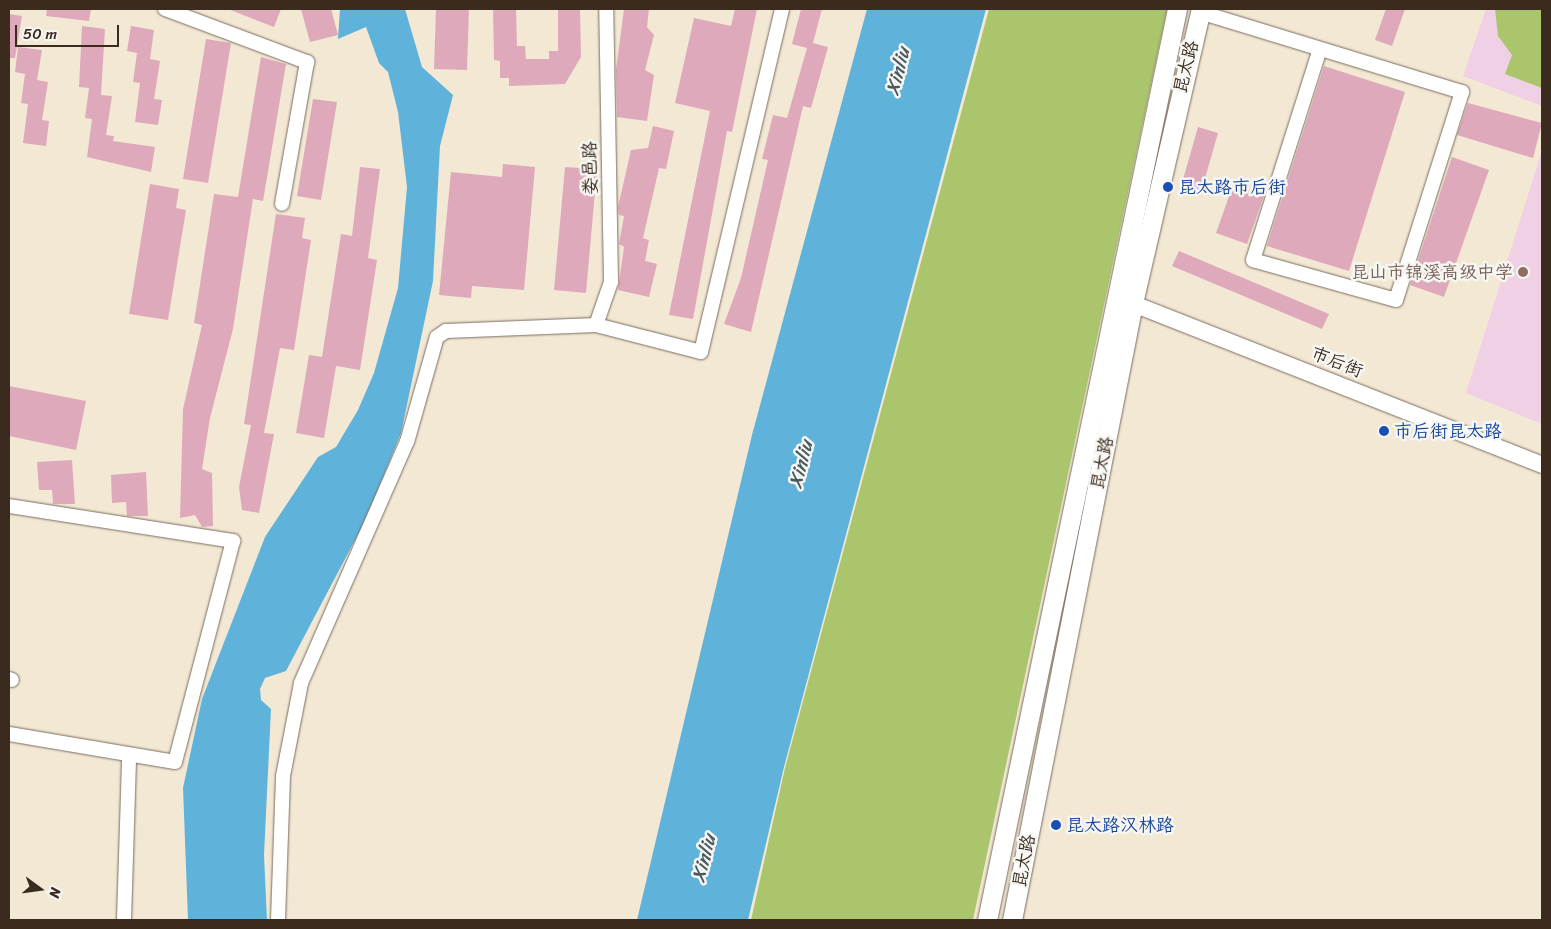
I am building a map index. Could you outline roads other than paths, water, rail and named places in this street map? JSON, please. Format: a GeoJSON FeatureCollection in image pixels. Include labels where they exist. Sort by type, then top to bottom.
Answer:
{"type":"FeatureCollection","features":[{"type":"Feature","properties":{"kind":"main road","name":"昆太路"},"geometry":{"type":"LineString","coordinates":[[1012,920],[1177,9]]}},
{"type":"Feature","properties":{"kind":"main road","name":"昆太路"},"geometry":{"type":"LineString","coordinates":[[987,920],[1125,300],[1201,10]]}},
{"type":"Feature","properties":{"kind":"street"},"geometry":{"type":"LineString","coordinates":[[165,9],[307,62],[282,204]]}},
{"type":"Feature","properties":{"kind":"street","name":"娄邑路"},"geometry":{"type":"LineString","coordinates":[[596,325],[611,282],[606,9]]}},
{"type":"Feature","properties":{"kind":"street"},"geometry":{"type":"LineString","coordinates":[[278,920],[283,776],[301,683],[407,442],[437,337],[446,331],[596,325],[701,352],[782,9]]}},
{"type":"Feature","properties":{"kind":"street"},"geometry":{"type":"LineString","coordinates":[[1201,10],[1320,49],[1462,92],[1396,300],[1253,260],[1320,49]]}},
{"type":"Feature","properties":{"kind":"street","name":"市后街"},"geometry":{"type":"LineString","coordinates":[[1125,300],[1542,465]]}},
{"type":"Feature","properties":{"kind":"street"},"geometry":{"type":"LineString","coordinates":[[9,506],[233,541],[175,762],[129,757],[9,734]]}},
{"type":"Feature","properties":{"kind":"street"},"geometry":{"type":"LineString","coordinates":[[124,920],[129,757]]}},
{"type":"Feature","properties":{"kind":"water"},"geometry":{"type":"Polygon","coordinates":[[[340,9],[405,9],[422,67],[453,95],[440,146],[433,281],[401,433],[366,519],[286,671],[265,678],[260,689],[261,700],[271,709],[264,855],[267,920],[188,920],[183,788],[202,699],[265,537],[318,457],[336,447],[358,410],[374,373],[398,288],[407,187],[398,112],[388,72],[379,63],[366,27],[338,39],[340,9]]]}},
{"type":"Feature","properties":{"kind":"water","name":"Xinliu"},"geometry":{"type":"Polygon","coordinates":[[[867,9],[986,9],[784,767],[748,920],[637,920],[752,435],[867,9]]]}},
{"type":"Feature","properties":{"kind":"place","name":"昆太路市后街"},"geometry":{"type":"Point","coordinates":[1168,187]}},
{"type":"Feature","properties":{"kind":"place","name":"昆山市锦溪高级中学"},"geometry":{"type":"Point","coordinates":[1523,272]}},
{"type":"Feature","properties":{"kind":"place","name":"市后街昆太路"},"geometry":{"type":"Point","coordinates":[1384,431]}},
{"type":"Feature","properties":{"kind":"place","name":"昆太路汉林路"},"geometry":{"type":"Point","coordinates":[1056,825]}}]}
